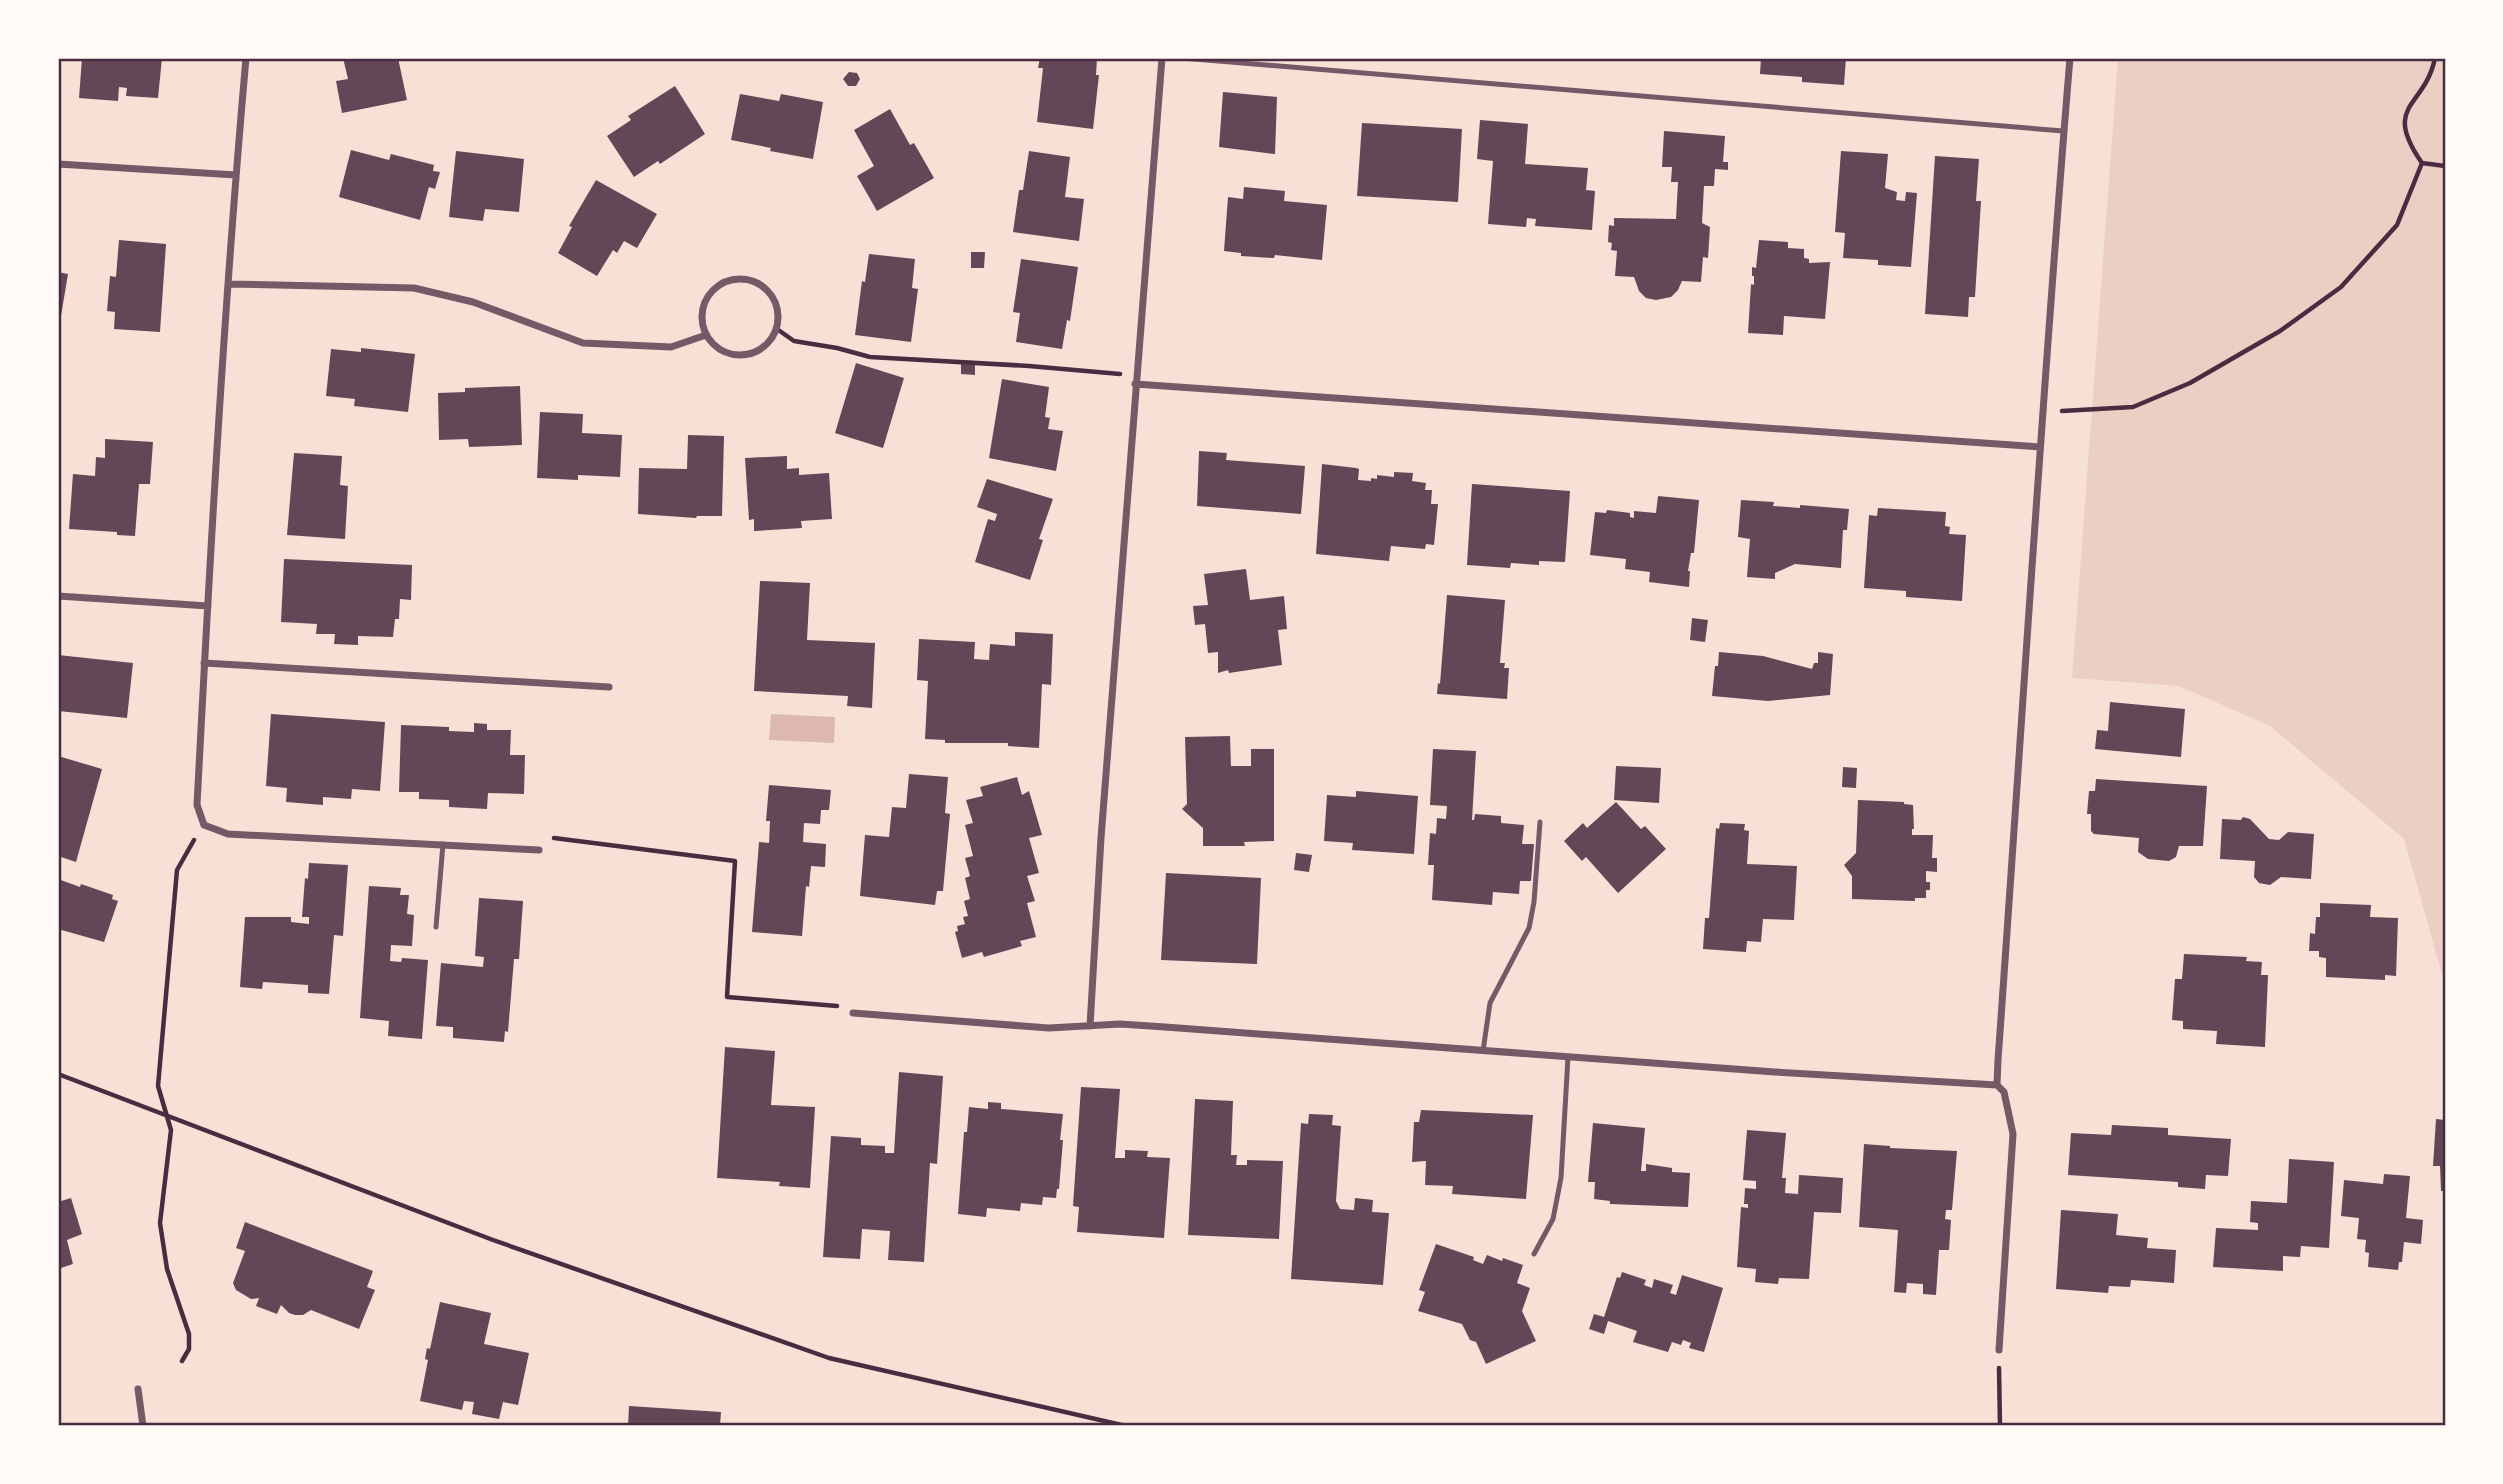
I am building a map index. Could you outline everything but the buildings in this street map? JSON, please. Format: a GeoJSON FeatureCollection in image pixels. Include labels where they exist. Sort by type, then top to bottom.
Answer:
{"type":"FeatureCollection","features":[{"type":"Feature","properties":{"kind":"street"},"geometry":{"type":"LineString","coordinates":[[246,58],[228,284],[204,663],[197,804],[204,825],[228,834],[539,850]]}},
{"type":"Feature","properties":{"kind":"street"},"geometry":{"type":"LineString","coordinates":[[1090,1026],[1135,379],[1162,58]]}},
{"type":"Feature","properties":{"kind":"street"},"geometry":{"type":"LineString","coordinates":[[1997,1085],[2020,777],[2040,447],[2070,58]]}},
{"type":"Feature","properties":{"kind":"street"},"geometry":{"type":"LineString","coordinates":[[58,164],[236,176]]}},
{"type":"Feature","properties":{"kind":"street"},"geometry":{"type":"LineString","coordinates":[[737,279],[752,281],[765,288],[774,299],[779,314],[777,329],[770,342],[758,352],[744,356],[729,354],[715,347],[706,335],[702,321],[704,306],[710,293],[723,283],[737,279]]}},
{"type":"Feature","properties":{"kind":"street"},"geometry":{"type":"LineString","coordinates":[[228,284],[414,288],[473,302],[583,343],[671,347],[706,335]]}},
{"type":"Feature","properties":{"kind":"street"},"geometry":{"type":"LineString","coordinates":[[1135,379],[2040,447]]}},
{"type":"Feature","properties":{"kind":"street"},"geometry":{"type":"LineString","coordinates":[[58,596],[208,607]]}},
{"type":"Feature","properties":{"kind":"street"},"geometry":{"type":"LineString","coordinates":[[204,663],[609,687]]}},
{"type":"Feature","properties":{"kind":"street"},"geometry":{"type":"LineString","coordinates":[[853,1013],[1049,1028],[1120,1024],[1751,1070],[1997,1085],[2004,1092],[2013,1134],[1999,1350]]}},
{"type":"Feature","properties":{"kind":"street"},"geometry":{"type":"LineString","coordinates":[[138,1389],[143,1426]]}},
{"type":"Feature","properties":{"kind":"lane"},"geometry":{"type":"LineString","coordinates":[[1182,58],[2063,131]]}},
{"type":"Feature","properties":{"kind":"lane"},"geometry":{"type":"LineString","coordinates":[[1483,1051],[1490,1003],[1529,928],[1534,902],[1539,822]]}},
{"type":"Feature","properties":{"kind":"lane"},"geometry":{"type":"LineString","coordinates":[[436,927],[443,844]]}},
{"type":"Feature","properties":{"kind":"lane"},"geometry":{"type":"LineString","coordinates":[[1534,1254],[1553,1219],[1557,1199],[1568,1056]]}},
{"type":"Feature","properties":{"kind":"path"},"geometry":{"type":"LineString","coordinates":[[2435,58],[2432,73],[2409,106],[2404,125],[2407,142],[2422,163],[2445,166]]}},
{"type":"Feature","properties":{"kind":"path"},"geometry":{"type":"LineString","coordinates":[[2044,412],[2133,407],[2190,383],[2280,331],[2341,287],[2396,225],[2422,163]]}},
{"type":"Feature","properties":{"kind":"path"},"geometry":{"type":"LineString","coordinates":[[777,329],[794,341],[870,357],[1029,366],[1135,379]]}},
{"type":"Feature","properties":{"kind":"path"},"geometry":{"type":"LineString","coordinates":[[182,1361],[188,1349],[189,1334],[167,1269],[160,1223],[171,1130],[158,1086],[177,870],[204,825]]}},
{"type":"Feature","properties":{"kind":"path"},"geometry":{"type":"LineString","coordinates":[[554,838],[735,861],[727,997],[837,1006]]}},
{"type":"Feature","properties":{"kind":"path"},"geometry":{"type":"LineString","coordinates":[[58,1073],[493,1240],[829,1357],[1126,1426]]}},
{"type":"Feature","properties":{"kind":"path"},"geometry":{"type":"LineString","coordinates":[[1999,1378],[2000,1426]]}},
{"type":"Feature","properties":{"kind":"shaded area"},"geometry":{"type":"Polygon","coordinates":[[[2118,58],[2445,58],[2445,985],[2404,839],[2270,726],[2179,686],[2072,678],[2118,58]]]}},
{"type":"Feature","properties":{"kind":"shaded area"},"geometry":{"type":"Polygon","coordinates":[[[771,714],[835,717],[834,743],[769,740],[771,714]]]}}]}
